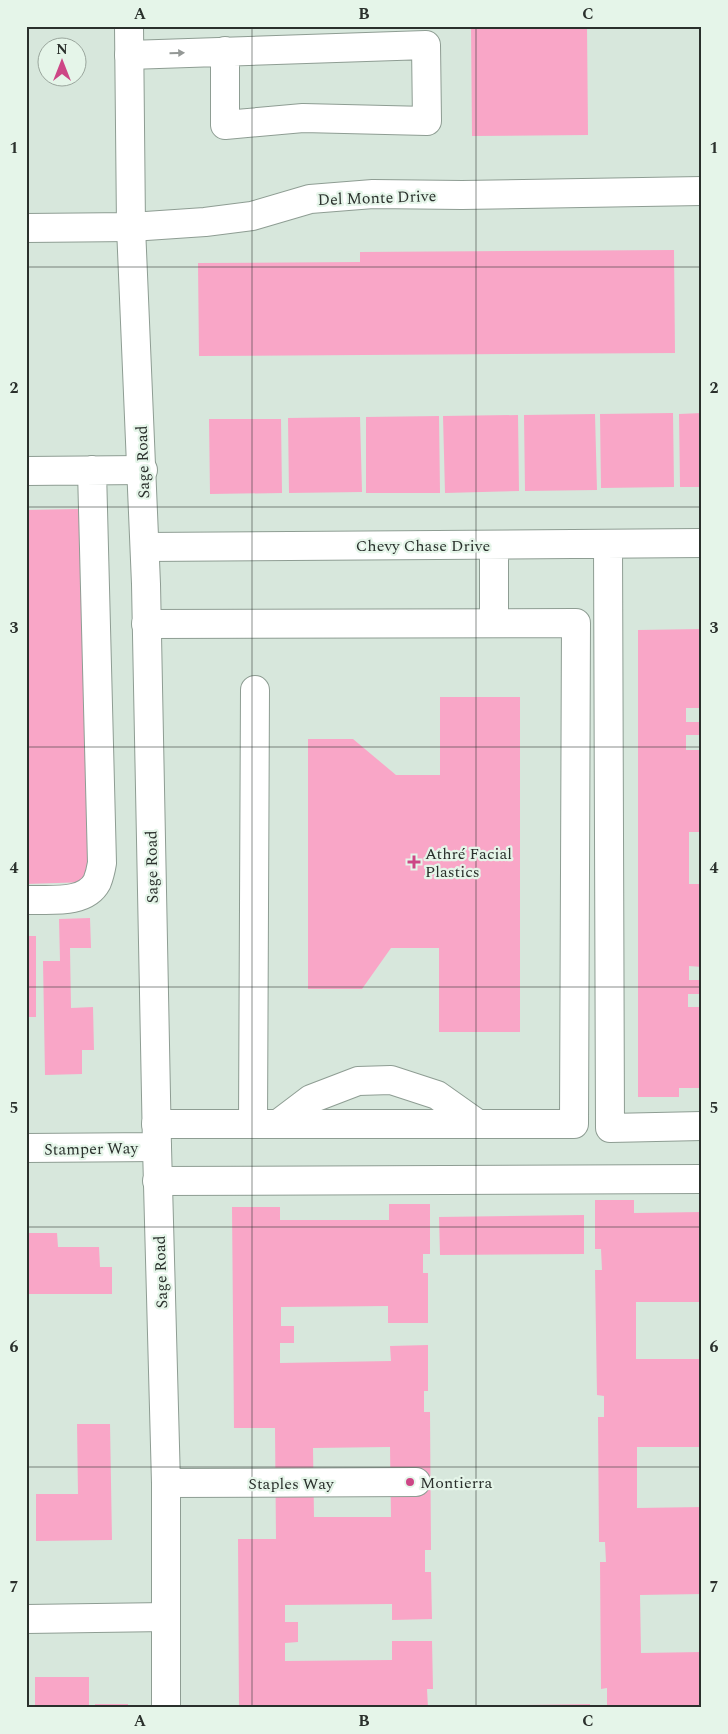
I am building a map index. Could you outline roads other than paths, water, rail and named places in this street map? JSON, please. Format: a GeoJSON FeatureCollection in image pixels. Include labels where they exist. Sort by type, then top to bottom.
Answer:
{"type":"FeatureCollection","features":[{"type":"Feature","properties":{"kind":"street","name":"Sage Road"},"geometry":{"type":"LineString","coordinates":[[129,26],[131,227],[145,546],[157,1181],[166,1483],[166,1708]]}},
{"type":"Feature","properties":{"kind":"street"},"geometry":{"type":"LineString","coordinates":[[129,55],[225,51],[426,36],[427,121],[303,118],[225,125],[225,51]]}},
{"type":"Feature","properties":{"kind":"street","name":"Del Monte Drive"},"geometry":{"type":"LineString","coordinates":[[26,228],[131,227],[204,222],[252,216],[310,198],[373,194],[462,195],[702,191]]}},
{"type":"Feature","properties":{"kind":"street"},"geometry":{"type":"LineString","coordinates":[[26,900],[70,899],[88,893],[96,883],[102,863],[92,470]]}},
{"type":"Feature","properties":{"kind":"street"},"geometry":{"type":"LineString","coordinates":[[26,471],[142,470]]}},
{"type":"Feature","properties":{"kind":"street"},"geometry":{"type":"LineString","coordinates":[[608,544],[610,1128],[702,1126]]}},
{"type":"Feature","properties":{"kind":"street","name":"Chevy Chase Drive"},"geometry":{"type":"LineString","coordinates":[[145,546],[702,544]]}},
{"type":"Feature","properties":{"kind":"street"},"geometry":{"type":"LineString","coordinates":[[146,624],[494,623],[494,545]]}},
{"type":"Feature","properties":{"kind":"street","name":"Stamper Way"},"geometry":{"type":"LineString","coordinates":[[26,1148],[266,1124],[574,1124],[576,623],[494,623]]}},
{"type":"Feature","properties":{"kind":"street"},"geometry":{"type":"LineString","coordinates":[[255,690],[266,1124],[311,1099],[358,1081],[390,1080],[437,1095],[478,1124]]}},
{"type":"Feature","properties":{"kind":"street"},"geometry":{"type":"LineString","coordinates":[[157,1181],[702,1179]]}},
{"type":"Feature","properties":{"kind":"street","name":"Staples Way"},"geometry":{"type":"LineString","coordinates":[[166,1483],[416,1482]]}},
{"type":"Feature","properties":{"kind":"street"},"geometry":{"type":"LineString","coordinates":[[26,1619],[166,1617]]}},
{"type":"Feature","properties":{"kind":"place","name":"Athré Facial Plastics"},"geometry":{"type":"Point","coordinates":[414,862]}},
{"type":"Feature","properties":{"kind":"place","name":"Montierra"},"geometry":{"type":"Point","coordinates":[410,1482]}}]}
